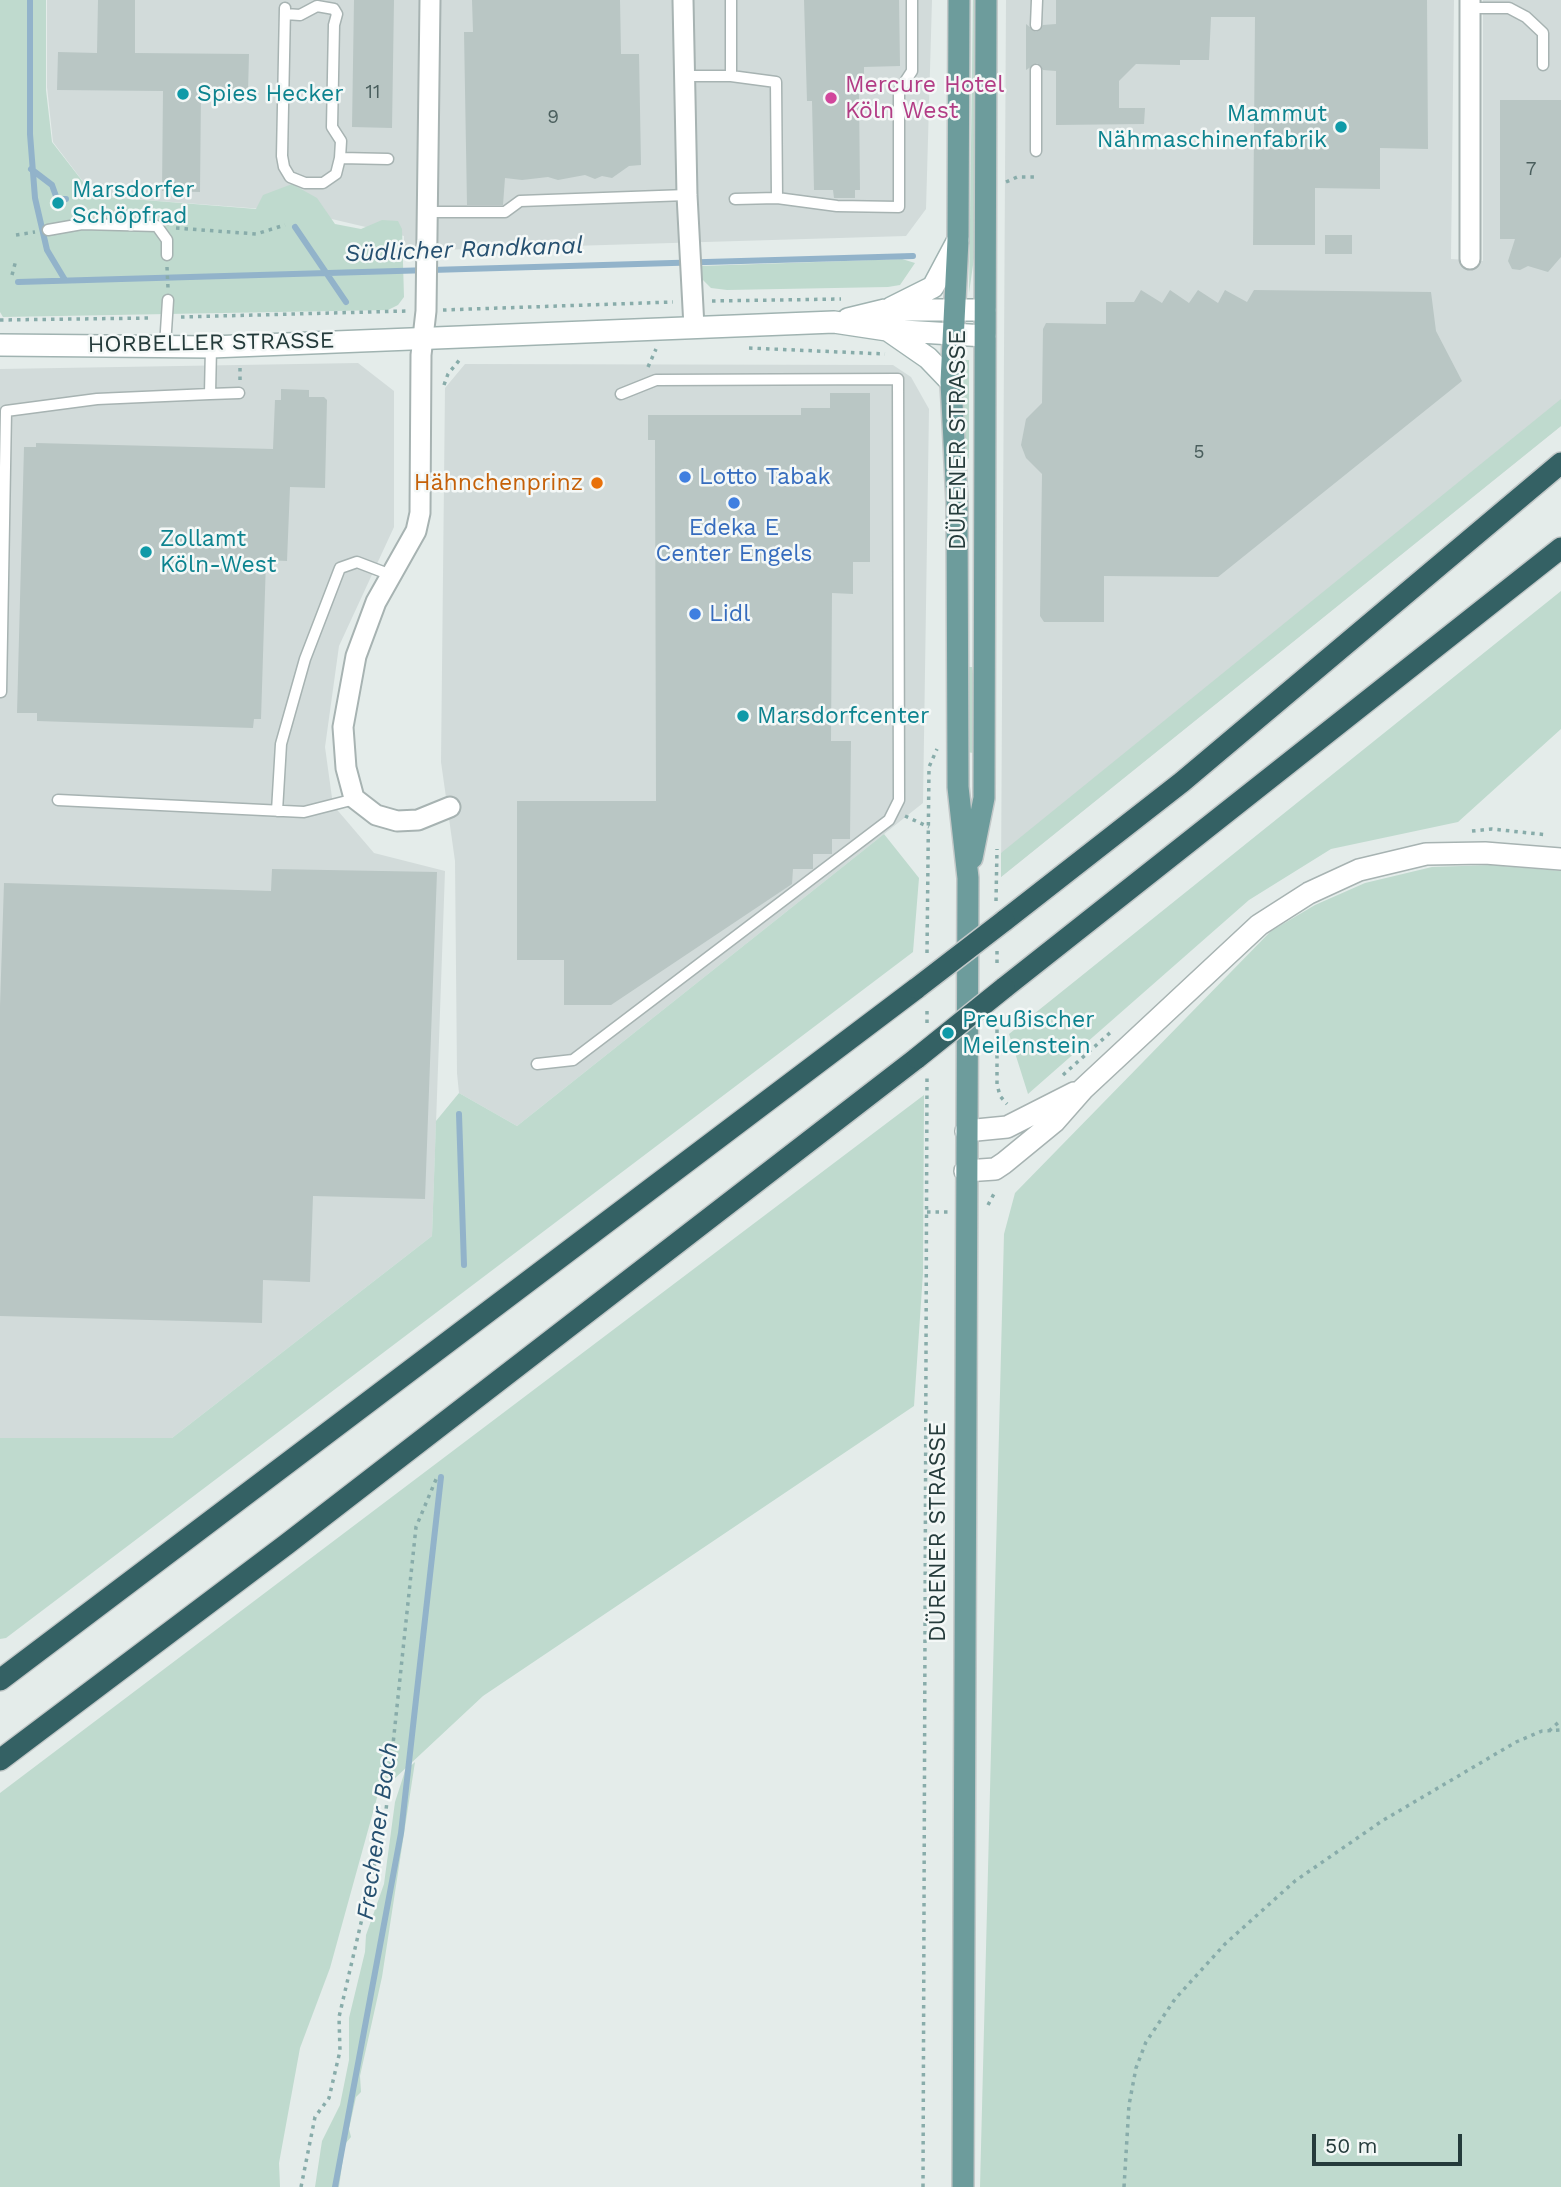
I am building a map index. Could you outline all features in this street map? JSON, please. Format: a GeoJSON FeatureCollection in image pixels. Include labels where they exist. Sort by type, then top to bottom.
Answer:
{"type":"FeatureCollection","features":[{"type":"Feature","properties":{"kind":"highway"},"geometry":{"type":"LineString","coordinates":[[0,1681],[922,991],[1000,915],[1182,782],[1561,463]]}},
{"type":"Feature","properties":{"kind":"highway"},"geometry":{"type":"LineString","coordinates":[[0,1760],[922,1067],[1001,982],[1561,548]]}},
{"type":"Feature","properties":{"kind":"main road","name":"DÜRENER STRASSE"},"geometry":{"type":"LineString","coordinates":[[958,0],[958,240],[951,382],[957,502],[958,787],[968,878],[963,2187]]}},
{"type":"Feature","properties":{"kind":"main road","name":"DÜRENER STRASSE"},"geometry":{"type":"LineString","coordinates":[[968,878],[984,798],[986,0]]}},
{"type":"Feature","properties":{"kind":"main road","name":"HORBELLER STRASSE"},"geometry":{"type":"LineString","coordinates":[[886,320],[933,287],[958,240]]}},
{"type":"Feature","properties":{"kind":"main road","name":"HORBELLER STRASSE"},"geometry":{"type":"LineString","coordinates":[[0,345],[211,346],[886,320],[956,310],[985,310]]}},
{"type":"Feature","properties":{"kind":"main road","name":"HORBELLER STRASSE"},"geometry":{"type":"LineString","coordinates":[[886,320],[954,334],[985,336]]}},
{"type":"Feature","properties":{"kind":"main road"},"geometry":{"type":"LineString","coordinates":[[886,320],[951,382]]}},
{"type":"Feature","properties":{"kind":"main road"},"geometry":{"type":"LineString","coordinates":[[965,1171],[995,1169],[1055,1122],[1083,1089],[1259,925],[1309,893],[1359,870],[1426,854],[1485,853],[1561,859]]}},
{"type":"Feature","properties":{"kind":"main road"},"geometry":{"type":"LineString","coordinates":[[966,1131],[1007,1127],[1083,1089]]}},
{"type":"Feature","properties":{"kind":"street"},"geometry":{"type":"LineString","coordinates":[[430,0],[421,513],[416,531],[376,602],[356,656],[343,727],[346,768],[355,799],[376,815],[397,821],[418,820],[450,807]]}},
{"type":"Feature","properties":{"kind":"street"},"geometry":{"type":"LineString","coordinates":[[683,0],[687,195],[692,248],[694,327]]}},
{"type":"Feature","properties":{"kind":"street"},"geometry":{"type":"LineString","coordinates":[[1470,4],[1470,259]]}},
{"type":"Feature","properties":{"kind":"lane"},"geometry":{"type":"LineString","coordinates":[[731,0],[731,76]]}},
{"type":"Feature","properties":{"kind":"lane"},"geometry":{"type":"LineString","coordinates":[[735,199],[777,198],[836,206],[899,207],[899,92],[912,71],[912,0]]}},
{"type":"Feature","properties":{"kind":"lane"},"geometry":{"type":"LineString","coordinates":[[1036,24],[1037,0]]}},
{"type":"Feature","properties":{"kind":"lane"},"geometry":{"type":"LineString","coordinates":[[1470,4],[1509,8],[1525,17],[1543,33],[1543,65]]}},
{"type":"Feature","properties":{"kind":"lane"},"geometry":{"type":"LineString","coordinates":[[317,6],[334,9],[337,14],[334,26],[332,127],[341,141],[340,158],[336,174],[323,183],[305,183],[290,177],[284,167],[285,11],[300,15],[317,6]]}},
{"type":"Feature","properties":{"kind":"lane"},"geometry":{"type":"LineString","coordinates":[[1035,151],[1036,70]]}},
{"type":"Feature","properties":{"kind":"lane"},"geometry":{"type":"LineString","coordinates":[[685,76],[731,76],[776,82],[777,198]]}},
{"type":"Feature","properties":{"kind":"lane"},"geometry":{"type":"LineString","coordinates":[[340,158],[388,159]]}},
{"type":"Feature","properties":{"kind":"lane"},"geometry":{"type":"LineString","coordinates":[[425,212],[505,212],[520,201],[687,195]]}},
{"type":"Feature","properties":{"kind":"lane"},"geometry":{"type":"LineString","coordinates":[[48,230],[82,224],[157,226],[167,240],[167,255]]}},
{"type":"Feature","properties":{"kind":"lane"},"geometry":{"type":"LineString","coordinates":[[165,346],[168,300]]}},
{"type":"Feature","properties":{"kind":"lane"},"geometry":{"type":"LineString","coordinates":[[210,394],[211,346]]}},
{"type":"Feature","properties":{"kind":"lane"},"geometry":{"type":"LineString","coordinates":[[537,1064],[573,1060],[889,820],[899,800],[898,379],[656,380],[621,394]]}},
{"type":"Feature","properties":{"kind":"lane"},"geometry":{"type":"LineString","coordinates":[[1,692],[6,411],[97,399],[239,393]]}},
{"type":"Feature","properties":{"kind":"lane"},"geometry":{"type":"LineString","coordinates":[[277,811],[281,744],[305,659],[340,568],[357,562],[391,575]]}},
{"type":"Feature","properties":{"kind":"lane"},"geometry":{"type":"LineString","coordinates":[[58,800],[304,812],[355,799]]}},
{"type":"Feature","properties":{"kind":"path"},"geometry":{"type":"LineString","coordinates":[[1000,182],[1017,177],[1038,177]]}},
{"type":"Feature","properties":{"kind":"path"},"geometry":{"type":"LineString","coordinates":[[157,226],[256,234],[285,225]]}},
{"type":"Feature","properties":{"kind":"path"},"geometry":{"type":"LineString","coordinates":[[16,235],[37,232]]}},
{"type":"Feature","properties":{"kind":"path"},"geometry":{"type":"LineString","coordinates":[[167,255],[168,300]]}},
{"type":"Feature","properties":{"kind":"path"},"geometry":{"type":"LineString","coordinates":[[12,275],[16,260]]}},
{"type":"Feature","properties":{"kind":"path"},"geometry":{"type":"LineString","coordinates":[[0,319],[426,311],[843,299]]}},
{"type":"Feature","properties":{"kind":"path"},"geometry":{"type":"LineString","coordinates":[[645,344],[659,344],[648,363],[648,384]]}},
{"type":"Feature","properties":{"kind":"path"},"geometry":{"type":"LineString","coordinates":[[740,347],[888,354]]}},
{"type":"Feature","properties":{"kind":"path"},"geometry":{"type":"LineString","coordinates":[[444,385],[454,365],[464,354]]}},
{"type":"Feature","properties":{"kind":"path"},"geometry":{"type":"LineString","coordinates":[[240,368],[240,376]]}},
{"type":"Feature","properties":{"kind":"path"},"geometry":{"type":"LineString","coordinates":[[927,967],[929,767],[938,746]]}},
{"type":"Feature","properties":{"kind":"path"},"geometry":{"type":"LineString","coordinates":[[894,811],[929,827]]}},
{"type":"Feature","properties":{"kind":"path"},"geometry":{"type":"LineString","coordinates":[[996,882],[1000,915]]}},
{"type":"Feature","properties":{"kind":"path"},"geometry":{"type":"LineString","coordinates":[[997,949],[1001,982]]}},
{"type":"Feature","properties":{"kind":"path"},"geometry":{"type":"LineString","coordinates":[[922,991],[927,1035]]}},
{"type":"Feature","properties":{"kind":"path"},"geometry":{"type":"LineString","coordinates":[[997,1016],[998,1084],[1000,1096],[1007,1103],[1007,1127]]}},
{"type":"Feature","properties":{"kind":"path"},"geometry":{"type":"LineString","coordinates":[[922,1067],[927,1212],[923,2187]]}},
{"type":"Feature","properties":{"kind":"path"},"geometry":{"type":"LineString","coordinates":[[927,1212],[987,1212],[994,1192],[1009,1176],[1004,1163]]}},
{"type":"Feature","properties":{"kind":"path"},"geometry":{"type":"LineString","coordinates":[[301,2187],[315,2118],[329,2098],[340,2051],[339,2017],[385,1820],[416,1527],[437,1477]]}},
{"type":"Feature","properties":{"kind":"path"},"geometry":{"type":"LineString","coordinates":[[1549,1731],[1561,1720]]}},
{"type":"Feature","properties":{"kind":"path"},"geometry":{"type":"LineString","coordinates":[[1124,2187],[1129,2105],[1136,2068],[1146,2042],[1175,1999],[1225,1944],[1295,1881],[1382,1821],[1516,1742],[1549,1731],[1561,1730]]}},
{"type":"Feature","properties":{"kind":"shaded area"},"geometry":{"type":"Polygon","coordinates":[[[47,0],[932,0],[926,209],[906,236],[404,251],[404,236],[302,212],[94,196],[53,142],[47,87],[47,0]]]}},
{"type":"Feature","properties":{"kind":"shaded area"},"geometry":{"type":"Polygon","coordinates":[[[1006,0],[1454,0],[1451,259],[1483,261],[1483,0],[1561,0],[1561,426],[1001,877],[1006,0]]]}},
{"type":"Feature","properties":{"kind":"shaded area"},"geometry":{"type":"Polygon","coordinates":[[[358,363],[394,391],[394,527],[339,646],[325,747],[333,805],[374,853],[445,871],[432,1236],[172,1438],[0,1438],[0,369],[358,363]]]}},
{"type":"Feature","properties":{"kind":"shaded area"},"geometry":{"type":"Polygon","coordinates":[[[465,364],[893,365],[911,377],[929,409],[923,803],[517,1126],[459,1093],[457,1073],[455,861],[441,762],[445,388],[465,364]]]}},
{"type":"Feature","properties":{"kind":"green space"},"geometry":{"type":"Polygon","coordinates":[[[0,0],[46,0],[46,90],[52,142],[94,196],[256,209],[263,195],[292,184],[317,198],[335,224],[361,229],[382,220],[398,221],[402,229],[404,297],[398,305],[388,310],[3,317],[0,312],[0,0]]]}},
{"type":"Feature","properties":{"kind":"green space"},"geometry":{"type":"Polygon","coordinates":[[[973,0],[976,0],[974,258],[969,293],[973,0]]]}},
{"type":"Feature","properties":{"kind":"green space"},"geometry":{"type":"Polygon","coordinates":[[[902,259],[915,263],[900,285],[888,287],[727,290],[711,288],[702,279],[701,266],[902,259]]]}},
{"type":"Feature","properties":{"kind":"green space"},"geometry":{"type":"Polygon","coordinates":[[[962,360],[969,360],[967,460],[961,430],[962,360]]]}},
{"type":"Feature","properties":{"kind":"green space"},"geometry":{"type":"Polygon","coordinates":[[[1561,399],[1561,426],[1001,877],[1001,853],[1561,399]]]}},
{"type":"Feature","properties":{"kind":"green space"},"geometry":{"type":"Polygon","coordinates":[[[1561,591],[1561,729],[1458,822],[1331,849],[1249,900],[1028,1094],[1009,1034],[1561,591]]]}},
{"type":"Feature","properties":{"kind":"green space"},"geometry":{"type":"Polygon","coordinates":[[[966,667],[972,667],[975,685],[973,753],[967,752],[966,667]]]}},
{"type":"Feature","properties":{"kind":"green space"},"geometry":{"type":"Polygon","coordinates":[[[884,834],[919,878],[913,952],[6,1638],[0,1639],[0,1438],[172,1438],[432,1236],[436,1121],[459,1093],[517,1126],[884,834]]]}},
{"type":"Feature","properties":{"kind":"green space"},"geometry":{"type":"Polygon","coordinates":[[[1491,865],[1561,871],[1561,2187],[980,2187],[1004,1234],[1015,1193],[1271,931],[1315,905],[1365,883],[1432,867],[1491,865]]]}},
{"type":"Feature","properties":{"kind":"green space"},"geometry":{"type":"Polygon","coordinates":[[[924,1095],[923,1273],[914,1406],[483,1696],[378,1794],[330,1968],[300,2048],[279,2163],[280,2187],[0,2187],[0,1793],[924,1095]]]}},
{"type":"Feature","properties":{"kind":"green space"},"geometry":{"type":"Polygon","coordinates":[[[415,1762],[382,1977],[360,2076],[361,2092],[356,2097],[349,2129],[351,2137],[345,2144],[339,2187],[315,2187],[322,2141],[340,2105],[349,2060],[349,2018],[365,1952],[366,1935],[384,1884],[395,1802],[405,1771],[415,1762]]]}},
{"type":"Feature","properties":{"kind":"building","name":"Spies Hecker"},"geometry":{"type":"Polygon","coordinates":[[[98,0],[135,0],[135,53],[249,54],[248,92],[201,91],[200,192],[162,191],[163,91],[57,90],[58,52],[97,53],[98,0]]]}},
{"type":"Feature","properties":{"kind":"building"},"geometry":{"type":"Polygon","coordinates":[[[354,0],[394,0],[392,128],[352,127],[354,0]]]}},
{"type":"Feature","properties":{"kind":"building"},"geometry":{"type":"Polygon","coordinates":[[[472,0],[620,0],[621,54],[639,54],[641,165],[629,166],[612,178],[602,176],[595,179],[585,175],[558,180],[548,177],[522,180],[505,178],[503,205],[467,205],[464,32],[473,32],[472,0]]]}},
{"type":"Feature","properties":{"kind":"building","name":"Mercure Hotel Köln West"},"geometry":{"type":"Polygon","coordinates":[[[804,0],[899,0],[900,66],[864,67],[864,88],[859,95],[860,190],[855,190],[855,198],[834,198],[833,190],[814,190],[812,101],[807,101],[804,0]]]}},
{"type":"Feature","properties":{"kind":"building","name":"Mammut Nähmaschinenfabrik"},"geometry":{"type":"Polygon","coordinates":[[[1056,0],[1427,0],[1428,149],[1380,148],[1380,189],[1315,188],[1315,245],[1253,245],[1255,17],[1211,17],[1209,60],[1180,60],[1180,65],[1136,64],[1119,81],[1119,108],[1145,108],[1144,124],[1056,125],[1056,71],[1043,70],[1037,63],[1026,70],[1026,24],[1036,32],[1043,25],[1056,24],[1056,0]]]}},
{"type":"Feature","properties":{"kind":"building"},"geometry":{"type":"Polygon","coordinates":[[[1500,100],[1561,100],[1561,257],[1548,272],[1528,266],[1520,270],[1512,269],[1508,261],[1515,239],[1500,239],[1500,100]]]}},
{"type":"Feature","properties":{"kind":"building"},"geometry":{"type":"Polygon","coordinates":[[[1325,235],[1352,235],[1352,254],[1325,254],[1325,235]]]}},
{"type":"Feature","properties":{"kind":"building"},"geometry":{"type":"Polygon","coordinates":[[[1141,290],[1162,303],[1170,290],[1189,303],[1198,290],[1218,303],[1225,290],[1247,302],[1254,290],[1431,292],[1436,331],[1462,381],[1218,577],[1104,576],[1104,622],[1044,622],[1040,616],[1042,474],[1026,458],[1021,445],[1026,419],[1042,403],[1043,329],[1046,323],[1106,324],[1106,302],[1134,302],[1141,290]]]}},
{"type":"Feature","properties":{"kind":"building","name":"Zollamt Köln-West"},"geometry":{"type":"Polygon","coordinates":[[[281,389],[309,390],[309,397],[324,397],[327,400],[325,488],[290,487],[287,561],[266,560],[261,719],[254,719],[253,728],[37,721],[37,713],[17,713],[24,447],[36,447],[36,443],[273,449],[275,400],[281,400],[281,389]]]}},
{"type":"Feature","properties":{"kind":"building","name":"Marsdorfcenter"},"geometry":{"type":"Polygon","coordinates":[[[830,393],[870,393],[870,562],[853,562],[853,594],[832,593],[831,741],[851,741],[850,839],[832,839],[832,854],[813,854],[813,869],[793,869],[792,884],[611,1005],[564,1005],[564,960],[517,960],[517,801],[656,801],[655,440],[648,440],[648,415],[801,415],[801,408],[830,408],[830,393]]]}},
{"type":"Feature","properties":{"kind":"building"},"geometry":{"type":"Polygon","coordinates":[[[272,869],[437,872],[425,1199],[313,1196],[310,1282],[263,1280],[262,1323],[0,1316],[0,1006],[4,883],[271,891],[272,869]]]}},
{"type":"Feature","properties":{"kind":"waterway","name":"Frechener Bach"},"geometry":{"type":"LineString","coordinates":[[30,0],[30,134],[35,198],[47,250],[65,280]]}},
{"type":"Feature","properties":{"kind":"waterway","name":"Frechener Bach"},"geometry":{"type":"LineString","coordinates":[[31,169],[52,185],[57,199],[66,199]]}},
{"type":"Feature","properties":{"kind":"waterway","name":"Frechener Bach"},"geometry":{"type":"LineString","coordinates":[[295,227],[346,302]]}},
{"type":"Feature","properties":{"kind":"waterway","name":"Südlicher Randkanal"},"geometry":{"type":"LineString","coordinates":[[18,282],[913,256]]}},
{"type":"Feature","properties":{"kind":"waterway","name":"Frechener Bach"},"geometry":{"type":"LineString","coordinates":[[459,1114],[464,1265]]}},
{"type":"Feature","properties":{"kind":"waterway","name":"Frechener Bach"},"geometry":{"type":"LineString","coordinates":[[335,2187],[401,1833],[441,1477]]}},
{"type":"Feature","properties":{"kind":"place","name":"Spies Hecker"},"geometry":{"type":"Point","coordinates":[183,94]}},
{"type":"Feature","properties":{"kind":"place","name":"Mercure Hotel Köln West"},"geometry":{"type":"Point","coordinates":[831,98]}},
{"type":"Feature","properties":{"kind":"place","name":"Mammut Nähmaschinenfabrik"},"geometry":{"type":"Point","coordinates":[1341,127]}},
{"type":"Feature","properties":{"kind":"place","name":"Marsdorfer Schöpfrad"},"geometry":{"type":"Point","coordinates":[58,203]}},
{"type":"Feature","properties":{"kind":"place","name":"Lotto Tabak"},"geometry":{"type":"Point","coordinates":[685,477]}},
{"type":"Feature","properties":{"kind":"place","name":"Hähnchenprinz"},"geometry":{"type":"Point","coordinates":[597,483]}},
{"type":"Feature","properties":{"kind":"place","name":"Edeka E Center Engels"},"geometry":{"type":"Point","coordinates":[734,503]}},
{"type":"Feature","properties":{"kind":"place","name":"Zollamt Köln-West"},"geometry":{"type":"Point","coordinates":[146,552]}},
{"type":"Feature","properties":{"kind":"place","name":"Lidl"},"geometry":{"type":"Point","coordinates":[695,614]}},
{"type":"Feature","properties":{"kind":"place","name":"Marsdorfcenter"},"geometry":{"type":"Point","coordinates":[743,716]}},
{"type":"Feature","properties":{"kind":"place","name":"Preußischer Meilenstein"},"geometry":{"type":"Point","coordinates":[948,1033]}}]}
